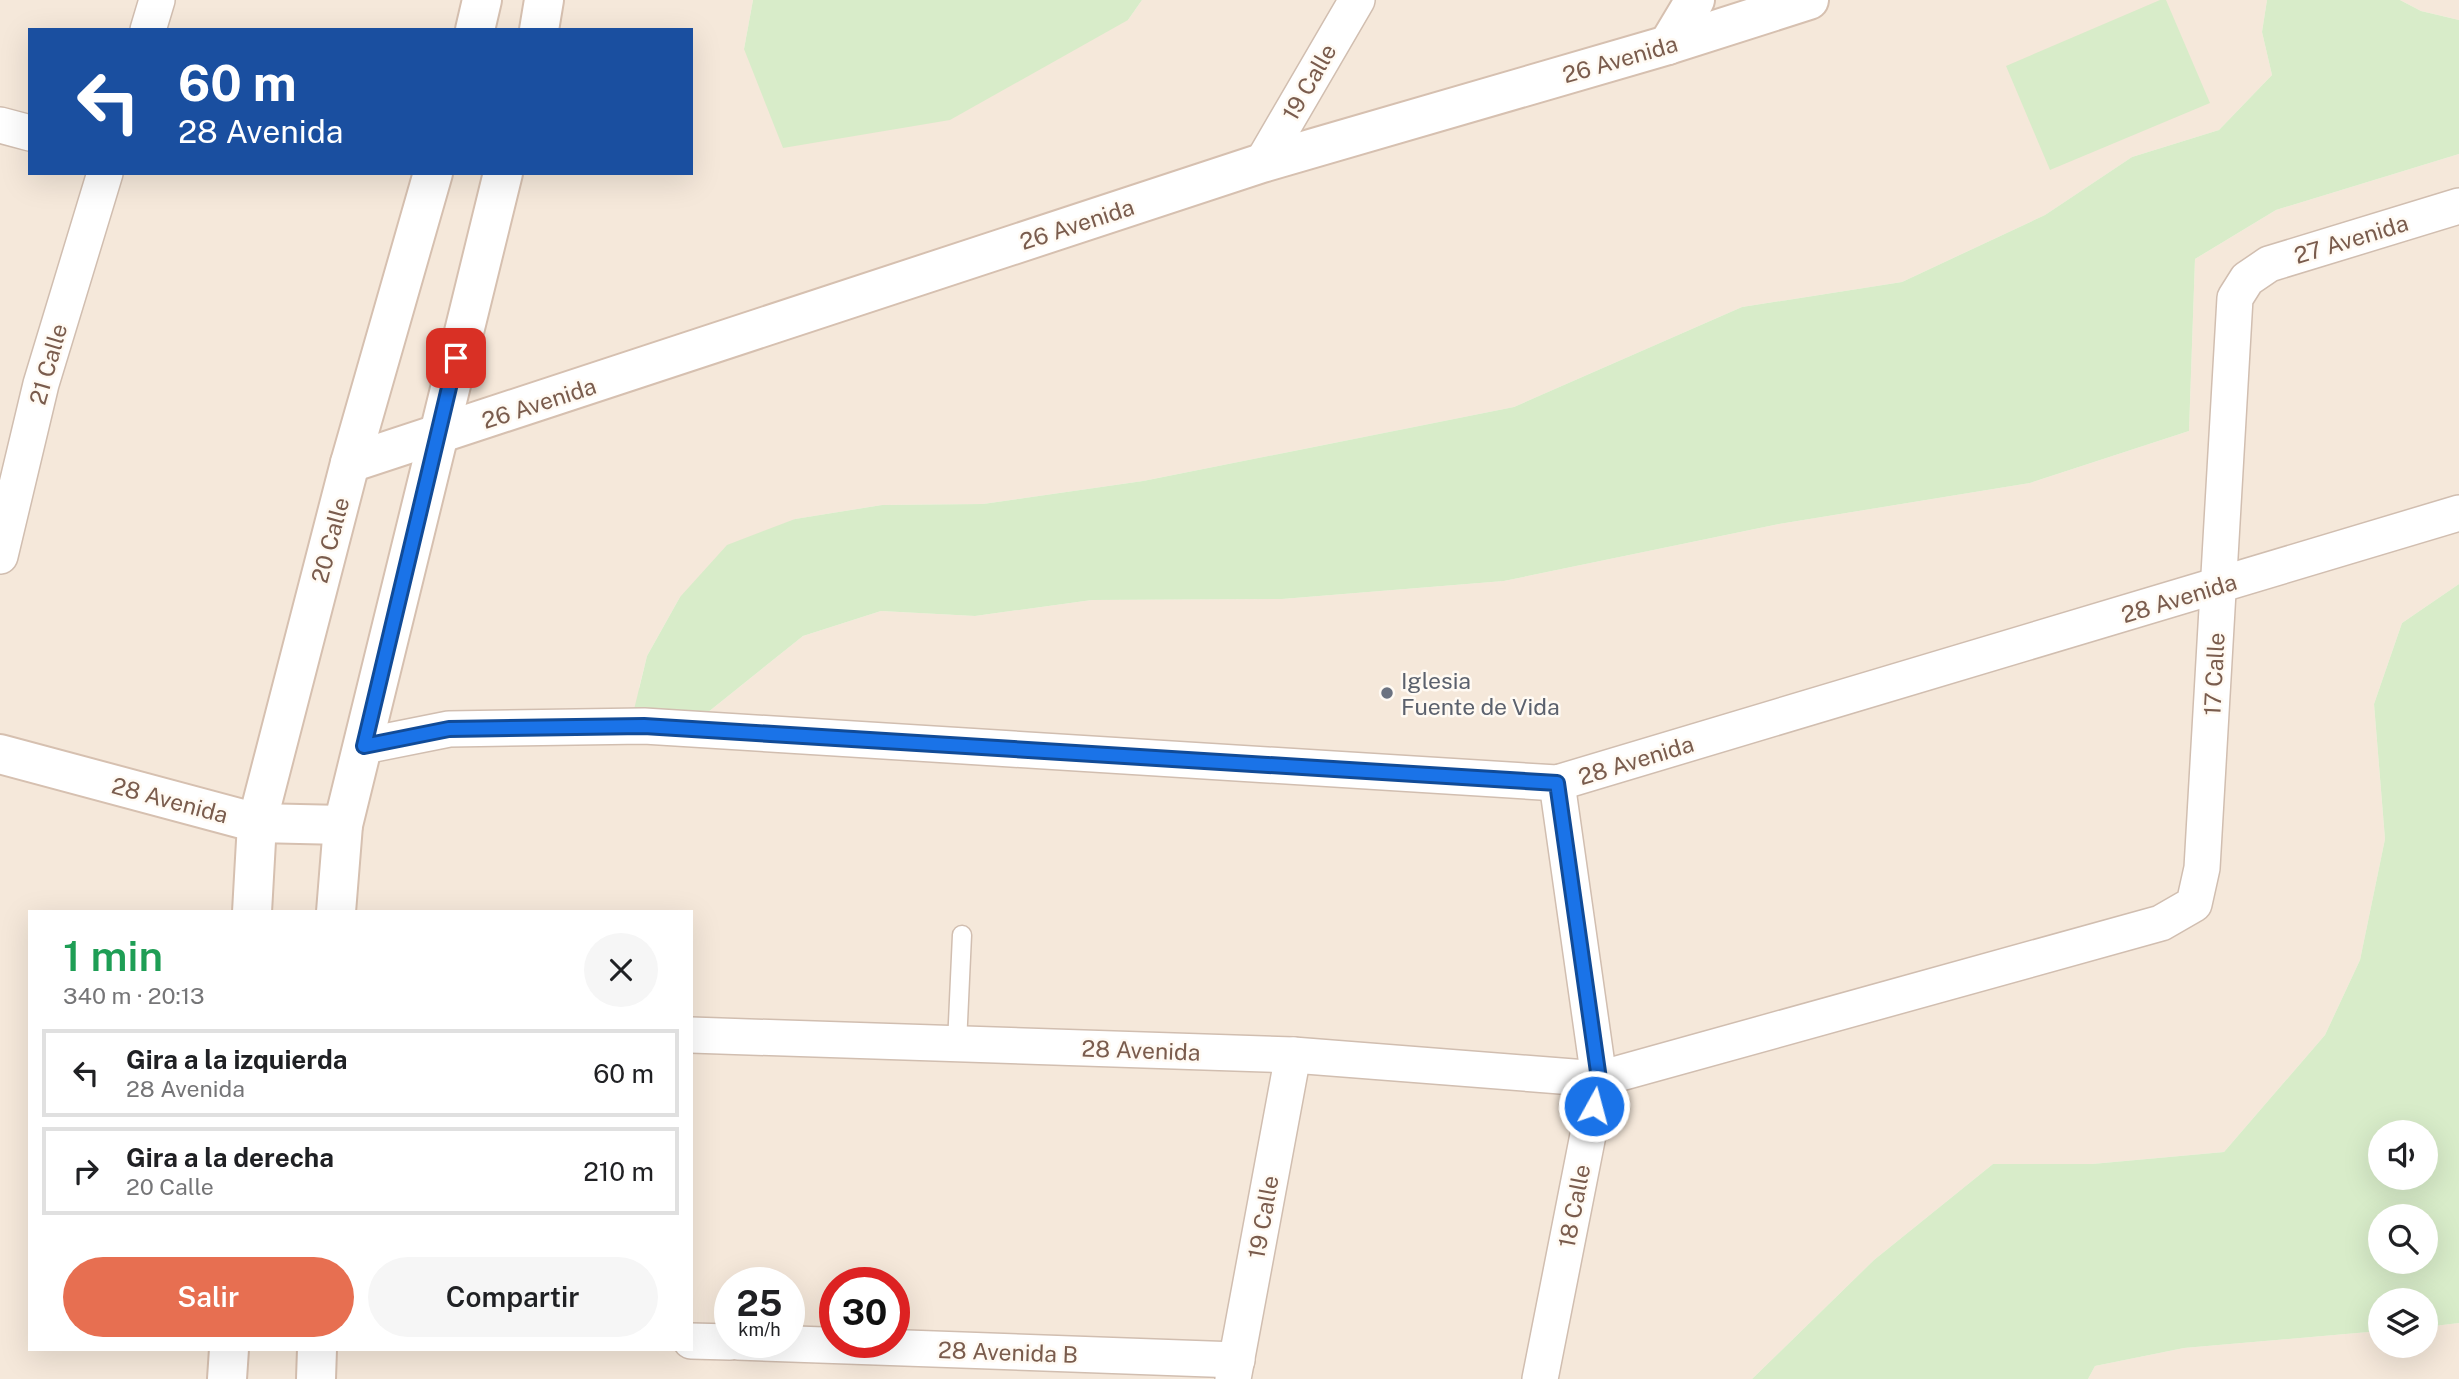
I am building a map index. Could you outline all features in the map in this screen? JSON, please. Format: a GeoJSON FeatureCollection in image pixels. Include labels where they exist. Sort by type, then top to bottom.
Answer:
{"type":"FeatureCollection","features":[{"type":"Feature","properties":{"kind":"main road"},"geometry":{"type":"LineString","coordinates":[[475,28],[482,0]]}},
{"type":"Feature","properties":{"kind":"main road"},"geometry":{"type":"LineString","coordinates":[[539,28],[544,0]]}},
{"type":"Feature","properties":{"kind":"main road"},"geometry":{"type":"LineString","coordinates":[[1668,45],[1695,0]]}},
{"type":"Feature","properties":{"kind":"main road","name":"26 Avenida"},"geometry":{"type":"LineString","coordinates":[[350,463],[436,437],[1262,163],[1668,45],[1809,0]]}},
{"type":"Feature","properties":{"kind":"main road","name":"20 Calle"},"geometry":{"type":"LineString","coordinates":[[252,910],[257,823],[350,463],[432,175]]}},
{"type":"Feature","properties":{"kind":"main road"},"geometry":{"type":"LineString","coordinates":[[336,910],[343,825],[436,437],[502,175]]}},
{"type":"Feature","properties":{"kind":"main road","name":"28 Avenida"},"geometry":{"type":"LineString","coordinates":[[0,754],[257,823],[343,825]]}},
{"type":"Feature","properties":{"kind":"main road"},"geometry":{"type":"LineString","coordinates":[[227,1379],[229,1351]]}},
{"type":"Feature","properties":{"kind":"main road"},"geometry":{"type":"LineString","coordinates":[[316,1379],[317,1351]]}},
{"type":"Feature","properties":{"kind":"street"},"geometry":{"type":"LineString","coordinates":[[149,28],[157,0]]}},
{"type":"Feature","properties":{"kind":"street","name":"19 Calle"},"geometry":{"type":"LineString","coordinates":[[1262,163],[1357,0]]}},
{"type":"Feature","properties":{"kind":"street"},"geometry":{"type":"LineString","coordinates":[[0,125],[28,132]]}},
{"type":"Feature","properties":{"kind":"street","name":"21 Calle"},"geometry":{"type":"LineString","coordinates":[[0,556],[14,435],[104,175]]}},
{"type":"Feature","properties":{"kind":"street","name":"27 Avenida"},"geometry":{"type":"LineString","coordinates":[[2247,279],[2269,264],[2459,205]]}},
{"type":"Feature","properties":{"kind":"street","name":"17 Calle"},"geometry":{"type":"LineString","coordinates":[[2194,904],[2202,868],[2235,298],[2247,279]]}},
{"type":"Feature","properties":{"kind":"street","name":"28 Avenida"},"geometry":{"type":"LineString","coordinates":[[364,746],[449,729],[644,726],[1557,783],[2459,513]]}},
{"type":"Feature","properties":{"kind":"street","name":"18 Calle"},"geometry":{"type":"LineString","coordinates":[[1540,1379],[1599,1079],[1557,783]]}},
{"type":"Feature","properties":{"kind":"street","name":"28 Avenida"},"geometry":{"type":"LineString","coordinates":[[693,1035],[1293,1055],[1599,1079],[2161,923],[2194,904]]}},
{"type":"Feature","properties":{"kind":"street","name":"19 Calle"},"geometry":{"type":"LineString","coordinates":[[1235,1370],[1293,1055]]}},
{"type":"Feature","properties":{"kind":"street"},"geometry":{"type":"LineString","coordinates":[[693,1340],[714,1341]]}},
{"type":"Feature","properties":{"kind":"street","name":"28 Avenida B"},"geometry":{"type":"LineString","coordinates":[[805,1346],[1235,1370]]}},
{"type":"Feature","properties":{"kind":"lane"},"geometry":{"type":"LineString","coordinates":[[957,1044],[962,935]]}},
{"type":"Feature","properties":{"kind":"shaded area"},"geometry":{"type":"Polygon","coordinates":[[[0,0],[753,0],[744,49],[1128,20],[1142,0],[2267,0],[2262,32],[2272,75],[2219,130],[2132,157],[2045,215],[1902,282],[1742,307],[1514,407],[1143,481],[983,504],[882,505],[795,519],[680,597],[647,656],[639,688],[687,729],[803,636],[881,611],[975,616],[1092,600],[1282,599],[1504,581],[1779,524],[2030,483],[2189,431],[2195,259],[2276,210],[2459,154],[2459,584],[2402,623],[2374,704],[2385,839],[2360,960],[2325,1035],[2224,1152],[2092,1164],[1993,1164],[1874,1260],[1752,1379],[0,1379],[0,0]]]}},
{"type":"Feature","properties":{"kind":"shaded area"},"geometry":{"type":"Polygon","coordinates":[[[2400,0],[2459,0],[2459,20],[2421,11],[2400,0]]]}},
{"type":"Feature","properties":{"kind":"shaded area"},"geometry":{"type":"Polygon","coordinates":[[[2459,1323],[2459,1379],[2088,1379],[2095,1366],[2184,1348],[2368,1332],[2368,1358],[2438,1358],[2438,1326],[2459,1323]]]}},
{"type":"Feature","properties":{"kind":"green space"},"geometry":{"type":"Polygon","coordinates":[[[753,0],[1142,0],[1128,20],[950,120],[783,148],[744,49],[753,0]]]}},
{"type":"Feature","properties":{"kind":"green space"},"geometry":{"type":"Polygon","coordinates":[[[2160,0],[2166,0],[2210,103],[2050,170],[2006,66],[2160,0]]]}},
{"type":"Feature","properties":{"kind":"green space"},"geometry":{"type":"Polygon","coordinates":[[[2267,0],[2400,0],[2421,11],[2459,20],[2459,154],[2276,210],[2195,259],[2189,431],[2030,483],[1779,524],[1504,581],[1282,599],[1092,600],[975,616],[881,611],[803,636],[687,729],[630,726],[647,656],[680,597],[727,545],[795,519],[882,505],[983,504],[1143,481],[1514,407],[1742,307],[1902,282],[2045,215],[2132,157],[2219,130],[2272,75],[2262,32],[2267,0]]]}},
{"type":"Feature","properties":{"kind":"green space"},"geometry":{"type":"Polygon","coordinates":[[[2459,584],[2459,1323],[2438,1326],[2438,1288],[2368,1288],[2368,1332],[2184,1348],[2095,1366],[2088,1379],[1752,1379],[1874,1260],[1993,1164],[2092,1164],[2224,1152],[2325,1035],[2360,960],[2385,839],[2374,704],[2402,623],[2459,584]]]}},
{"type":"Feature","properties":{"kind":"place","name":"Iglesia Fuente de Vida"},"geometry":{"type":"Point","coordinates":[1387,693]}},
{"type":"Feature","properties":{"kind":"route"},"geometry":{"type":"LineString","coordinates":[[456,358],[364,746],[449,729],[644,726],[1557,783],[1599,1079],[1594,1106]]}}]}
